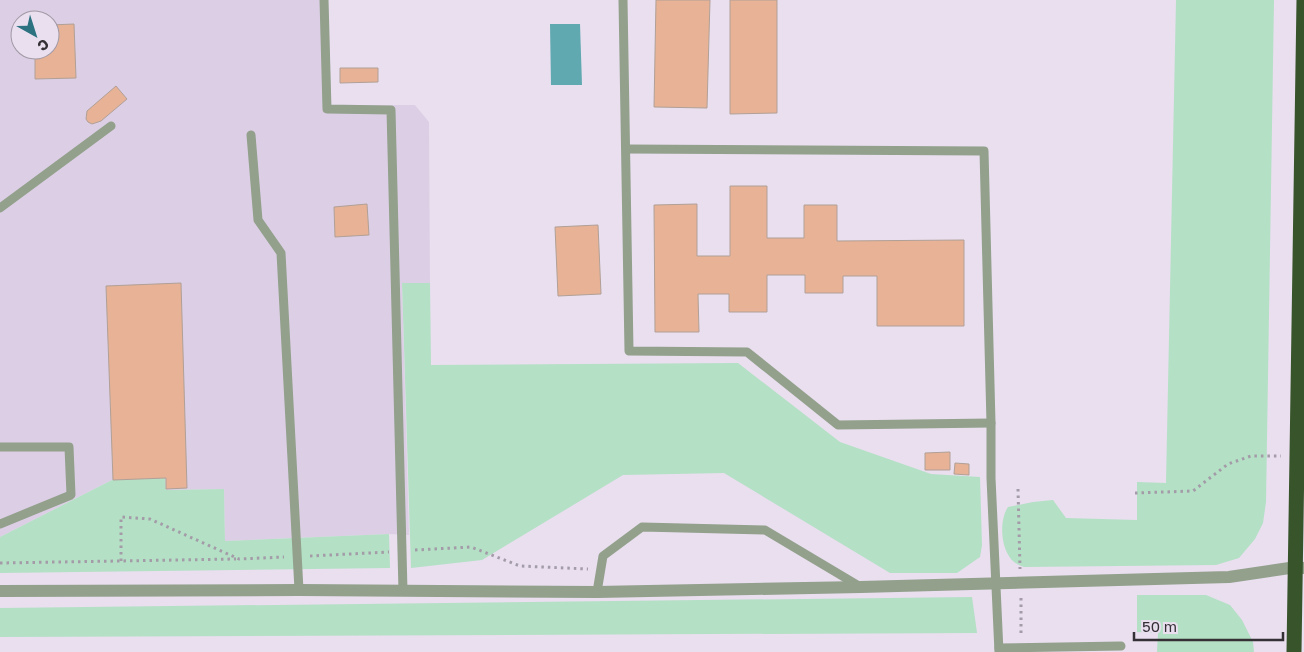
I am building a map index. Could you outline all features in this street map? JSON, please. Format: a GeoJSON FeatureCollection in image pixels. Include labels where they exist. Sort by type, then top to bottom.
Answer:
{"type":"FeatureCollection","features":[{"type":"Feature","properties":{"kind":"highway"},"geometry":{"type":"LineString","coordinates":[[1294,652],[1300,567],[1297,456],[1304,0]]}},
{"type":"Feature","properties":{"kind":"highway"},"geometry":{"type":"LineString","coordinates":[[1297,456],[1304,474]]}},
{"type":"Feature","properties":{"kind":"street"},"geometry":{"type":"LineString","coordinates":[[0,591],[299,590],[597,592],[1229,577],[1300,567]]}},
{"type":"Feature","properties":{"kind":"lane"},"geometry":{"type":"LineString","coordinates":[[324,0],[327,109],[391,110],[403,591]]}},
{"type":"Feature","properties":{"kind":"lane"},"geometry":{"type":"LineString","coordinates":[[623,0],[629,351],[747,352],[838,425],[991,423]]}},
{"type":"Feature","properties":{"kind":"lane"},"geometry":{"type":"LineString","coordinates":[[0,208],[111,126]]}},
{"type":"Feature","properties":{"kind":"lane"},"geometry":{"type":"LineString","coordinates":[[251,135],[258,220],[281,253],[299,590]]}},
{"type":"Feature","properties":{"kind":"lane"},"geometry":{"type":"LineString","coordinates":[[627,149],[984,151],[991,478],[999,650],[1122,646]]}},
{"type":"Feature","properties":{"kind":"lane"},"geometry":{"type":"LineString","coordinates":[[0,447],[69,447],[71,495],[0,524]]}},
{"type":"Feature","properties":{"kind":"lane"},"geometry":{"type":"LineString","coordinates":[[597,592],[603,556],[642,527],[765,530],[861,587]]}},
{"type":"Feature","properties":{"kind":"path"},"geometry":{"type":"LineString","coordinates":[[1135,493],[1194,491],[1228,464],[1251,456],[1297,456]]}},
{"type":"Feature","properties":{"kind":"path"},"geometry":{"type":"LineString","coordinates":[[121,561],[121,517],[150,520],[239,559]]}},
{"type":"Feature","properties":{"kind":"path"},"geometry":{"type":"LineString","coordinates":[[0,563],[239,559],[471,548],[520,566],[601,570]]}},
{"type":"Feature","properties":{"kind":"shaded area"},"geometry":{"type":"Polygon","coordinates":[[[0,0],[328,0],[331,105],[415,105],[429,122],[430,283],[402,283],[409,535],[389,534],[225,541],[224,489],[166,490],[165,478],[112,480],[0,537],[0,0]]]}},
{"type":"Feature","properties":{"kind":"green space"},"geometry":{"type":"Polygon","coordinates":[[[1176,0],[1274,0],[1266,502],[1263,523],[1255,539],[1239,558],[1216,565],[1024,567],[1009,557],[1004,543],[1002,527],[1008,507],[1053,500],[1066,518],[1137,520],[1137,482],[1166,483],[1176,0]]]}},
{"type":"Feature","properties":{"kind":"green space"},"geometry":{"type":"Polygon","coordinates":[[[402,283],[430,283],[431,365],[738,363],[840,442],[931,474],[980,477],[982,545],[980,557],[957,573],[890,573],[724,473],[623,475],[482,560],[411,568],[402,283]]]}},
{"type":"Feature","properties":{"kind":"green space"},"geometry":{"type":"Polygon","coordinates":[[[165,478],[166,490],[224,489],[225,541],[389,534],[390,568],[0,573],[0,537],[112,480],[165,478]]]}},
{"type":"Feature","properties":{"kind":"green space"},"geometry":{"type":"Polygon","coordinates":[[[1137,595],[1206,595],[1230,605],[1242,620],[1253,642],[1254,652],[1157,652],[1158,633],[1137,632],[1137,595]]]}},
{"type":"Feature","properties":{"kind":"green space"},"geometry":{"type":"Polygon","coordinates":[[[972,597],[977,633],[0,637],[0,608],[972,597]]]}},
{"type":"Feature","properties":{"kind":"water"},"geometry":{"type":"Polygon","coordinates":[[[550,24],[580,24],[582,85],[551,85],[550,24]]]}},
{"type":"Feature","properties":{"kind":"building"},"geometry":{"type":"Polygon","coordinates":[[[656,0],[710,0],[707,108],[654,107],[656,0]]]}},
{"type":"Feature","properties":{"kind":"building"},"geometry":{"type":"Polygon","coordinates":[[[730,0],[777,0],[777,113],[730,114],[730,0]]]}},
{"type":"Feature","properties":{"kind":"building"},"geometry":{"type":"Polygon","coordinates":[[[74,24],[76,78],[35,79],[35,60],[60,60],[60,25],[74,24]]]}},
{"type":"Feature","properties":{"kind":"building"},"geometry":{"type":"Polygon","coordinates":[[[340,68],[378,68],[378,82],[340,83],[340,68]]]}},
{"type":"Feature","properties":{"kind":"building"},"geometry":{"type":"Polygon","coordinates":[[[116,86],[127,99],[101,121],[92,124],[88,122],[86,119],[87,111],[116,86]]]}},
{"type":"Feature","properties":{"kind":"building"},"geometry":{"type":"Polygon","coordinates":[[[730,186],[767,186],[767,238],[804,238],[804,205],[837,205],[837,241],[964,240],[964,326],[877,326],[877,276],[843,276],[843,293],[805,293],[805,275],[767,275],[767,312],[729,312],[729,294],[698,294],[699,332],[655,332],[654,205],[697,204],[697,256],[730,256],[730,186]]]}},
{"type":"Feature","properties":{"kind":"building"},"geometry":{"type":"Polygon","coordinates":[[[367,204],[369,235],[335,237],[334,207],[367,204]]]}},
{"type":"Feature","properties":{"kind":"building"},"geometry":{"type":"Polygon","coordinates":[[[598,225],[601,294],[558,296],[555,227],[598,225]]]}},
{"type":"Feature","properties":{"kind":"building"},"geometry":{"type":"Polygon","coordinates":[[[181,283],[187,488],[166,489],[166,478],[113,480],[106,286],[181,283]]]}},
{"type":"Feature","properties":{"kind":"building"},"geometry":{"type":"Polygon","coordinates":[[[950,452],[950,470],[925,470],[925,453],[950,452]]]}},
{"type":"Feature","properties":{"kind":"building"},"geometry":{"type":"Polygon","coordinates":[[[955,463],[969,464],[969,475],[954,474],[955,463]]]}}]}
